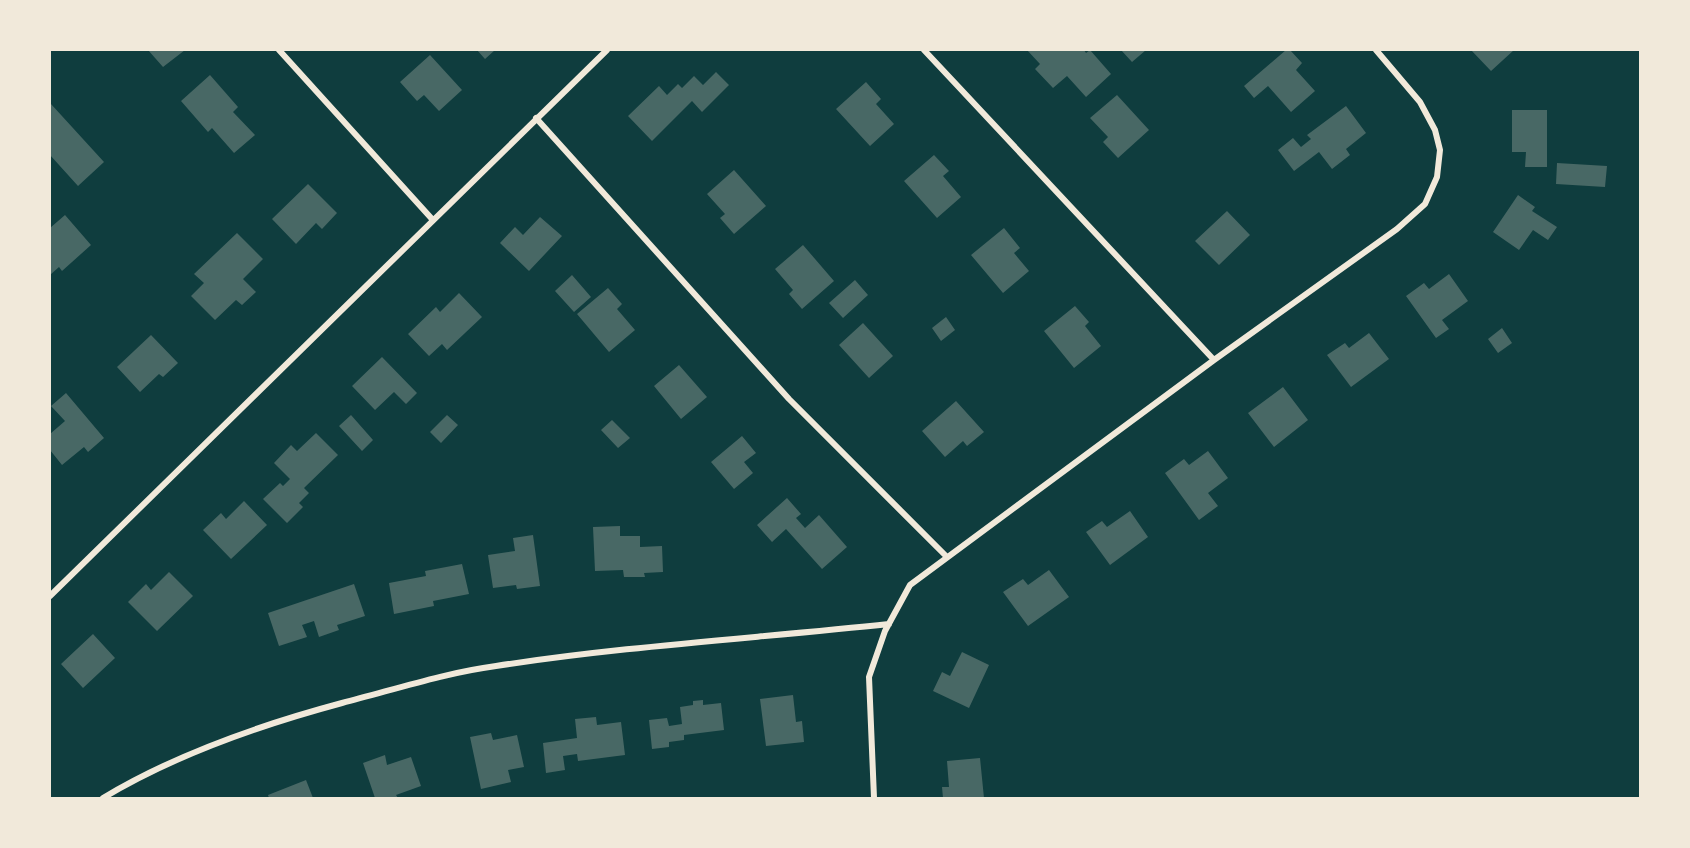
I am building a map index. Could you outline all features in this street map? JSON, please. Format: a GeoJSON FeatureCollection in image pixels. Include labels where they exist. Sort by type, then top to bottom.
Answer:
{"type":"FeatureCollection","features":[{"type":"Feature","properties":{"kind":"street"},"geometry":{"type":"LineString","coordinates":[[279,50],[432,219]]}},
{"type":"Feature","properties":{"kind":"street"},"geometry":{"type":"LineString","coordinates":[[50,596],[536,117],[607,50]]}},
{"type":"Feature","properties":{"kind":"street"},"geometry":{"type":"LineString","coordinates":[[924,50],[1214,360]]}},
{"type":"Feature","properties":{"kind":"street"},"geometry":{"type":"LineString","coordinates":[[874,798],[869,677],[889,624],[910,585],[946,556],[1214,360],[1397,229],[1425,204],[1437,177],[1440,150],[1436,130],[1420,102],[1376,50]]}},
{"type":"Feature","properties":{"kind":"street"},"geometry":{"type":"LineString","coordinates":[[536,117],[789,399],[946,556]]}},
{"type":"Feature","properties":{"kind":"street"},"geometry":{"type":"LineString","coordinates":[[103,798],[183,758],[281,720],[427,680],[494,666],[561,657],[889,624]]}},
{"type":"Feature","properties":{"kind":"building"},"geometry":{"type":"Polygon","coordinates":[[[148,50],[185,50],[163,67],[148,50]]]}},
{"type":"Feature","properties":{"kind":"building"},"geometry":{"type":"Polygon","coordinates":[[[477,50],[495,50],[485,59],[477,50]]]}},
{"type":"Feature","properties":{"kind":"building"},"geometry":{"type":"Polygon","coordinates":[[[1027,50],[1084,50],[1086,53],[1090,50],[1111,74],[1086,97],[1067,76],[1053,88],[1035,69],[1040,64],[1027,50]]]}},
{"type":"Feature","properties":{"kind":"building"},"geometry":{"type":"Polygon","coordinates":[[[1121,50],[1146,50],[1132,62],[1121,50]]]}},
{"type":"Feature","properties":{"kind":"building"},"geometry":{"type":"Polygon","coordinates":[[[1286,50],[1290,50],[1302,63],[1296,70],[1315,91],[1291,112],[1268,86],[1254,98],[1244,86],[1286,50]]]}},
{"type":"Feature","properties":{"kind":"building"},"geometry":{"type":"Polygon","coordinates":[[[1471,50],[1514,50],[1491,71],[1471,50]]]}},
{"type":"Feature","properties":{"kind":"building"},"geometry":{"type":"Polygon","coordinates":[[[430,55],[462,90],[439,111],[424,95],[417,101],[400,82],[430,55]]]}},
{"type":"Feature","properties":{"kind":"building"},"geometry":{"type":"Polygon","coordinates":[[[716,72],[729,85],[702,112],[692,101],[652,141],[628,116],[659,86],[667,95],[678,84],[682,88],[694,76],[703,85],[716,72]]]}},
{"type":"Feature","properties":{"kind":"building"},"geometry":{"type":"Polygon","coordinates":[[[210,75],[238,107],[233,112],[255,135],[234,153],[212,128],[208,132],[181,101],[210,75]]]}},
{"type":"Feature","properties":{"kind":"building"},"geometry":{"type":"Polygon","coordinates":[[[866,82],[881,99],[876,104],[894,124],[870,146],[836,109],[866,82]]]}},
{"type":"Feature","properties":{"kind":"building"},"geometry":{"type":"Polygon","coordinates":[[[1117,95],[1149,130],[1118,158],[1103,142],[1108,137],[1090,118],[1117,95]]]}},
{"type":"Feature","properties":{"kind":"building"},"geometry":{"type":"Polygon","coordinates":[[[51,104],[104,162],[78,186],[50,155],[51,104]]]}},
{"type":"Feature","properties":{"kind":"building"},"geometry":{"type":"Polygon","coordinates":[[[1346,106],[1366,133],[1346,149],[1350,155],[1332,169],[1319,152],[1294,171],[1278,150],[1293,138],[1301,147],[1311,139],[1307,135],[1346,106]]]}},
{"type":"Feature","properties":{"kind":"building"},"geometry":{"type":"Polygon","coordinates":[[[1512,110],[1547,110],[1547,167],[1525,167],[1526,152],[1512,152],[1512,110]]]}},
{"type":"Feature","properties":{"kind":"building"},"geometry":{"type":"Polygon","coordinates":[[[934,155],[949,171],[943,176],[961,197],[937,218],[904,181],[934,155]]]}},
{"type":"Feature","properties":{"kind":"building"},"geometry":{"type":"Polygon","coordinates":[[[1557,163],[1607,166],[1605,187],[1556,184],[1557,163]]]}},
{"type":"Feature","properties":{"kind":"building"},"geometry":{"type":"Polygon","coordinates":[[[734,170],[766,206],[734,234],[720,218],[725,214],[707,194],[734,170]]]}},
{"type":"Feature","properties":{"kind":"building"},"geometry":{"type":"Polygon","coordinates":[[[308,184],[337,213],[322,229],[316,223],[296,244],[272,219],[308,184]]]}},
{"type":"Feature","properties":{"kind":"building"},"geometry":{"type":"Polygon","coordinates":[[[1518,195],[1535,207],[1532,211],[1557,227],[1548,240],[1533,230],[1519,250],[1493,232],[1518,195]]]}},
{"type":"Feature","properties":{"kind":"building"},"geometry":{"type":"Polygon","coordinates":[[[1227,211],[1250,235],[1219,265],[1195,241],[1227,211]]]}},
{"type":"Feature","properties":{"kind":"building"},"geometry":{"type":"Polygon","coordinates":[[[65,215],[91,245],[62,271],[59,267],[50,275],[50,228],[65,215]]]}},
{"type":"Feature","properties":{"kind":"building"},"geometry":{"type":"Polygon","coordinates":[[[540,217],[562,236],[529,271],[500,243],[515,227],[523,235],[540,217]]]}},
{"type":"Feature","properties":{"kind":"building"},"geometry":{"type":"Polygon","coordinates":[[[1004,228],[1020,248],[1014,253],[1029,271],[1003,293],[971,255],[1004,228]]]}},
{"type":"Feature","properties":{"kind":"building"},"geometry":{"type":"Polygon","coordinates":[[[237,233],[263,259],[243,279],[256,292],[242,305],[236,300],[215,320],[191,296],[204,283],[194,274],[237,233]]]}},
{"type":"Feature","properties":{"kind":"building"},"geometry":{"type":"Polygon","coordinates":[[[803,245],[834,281],[802,309],[789,294],[793,290],[775,269],[803,245]]]}},
{"type":"Feature","properties":{"kind":"building"},"geometry":{"type":"Polygon","coordinates":[[[1449,274],[1468,301],[1442,320],[1449,329],[1436,338],[1406,296],[1424,283],[1429,289],[1449,274]]]}},
{"type":"Feature","properties":{"kind":"building"},"geometry":{"type":"Polygon","coordinates":[[[572,275],[591,297],[574,312],[555,291],[572,275]]]}},
{"type":"Feature","properties":{"kind":"building"},"geometry":{"type":"Polygon","coordinates":[[[855,280],[868,295],[843,318],[829,303],[855,280]]]}},
{"type":"Feature","properties":{"kind":"building"},"geometry":{"type":"Polygon","coordinates":[[[608,288],[622,304],[617,309],[635,330],[609,352],[577,314],[608,288]]]}},
{"type":"Feature","properties":{"kind":"building"},"geometry":{"type":"Polygon","coordinates":[[[459,293],[482,317],[447,350],[442,344],[429,356],[408,334],[436,307],[440,312],[459,293]]]}},
{"type":"Feature","properties":{"kind":"building"},"geometry":{"type":"Polygon","coordinates":[[[1075,306],[1089,322],[1085,326],[1101,346],[1074,368],[1044,331],[1075,306]]]}},
{"type":"Feature","properties":{"kind":"building"},"geometry":{"type":"Polygon","coordinates":[[[946,317],[955,330],[941,341],[932,328],[946,317]]]}},
{"type":"Feature","properties":{"kind":"building"},"geometry":{"type":"Polygon","coordinates":[[[863,323],[893,356],[869,378],[839,345],[863,323]]]}},
{"type":"Feature","properties":{"kind":"building"},"geometry":{"type":"Polygon","coordinates":[[[1502,328],[1512,343],[1498,353],[1488,339],[1502,328]]]}},
{"type":"Feature","properties":{"kind":"building"},"geometry":{"type":"Polygon","coordinates":[[[1369,333],[1389,359],[1351,387],[1327,355],[1345,343],[1349,348],[1369,333]]]}},
{"type":"Feature","properties":{"kind":"building"},"geometry":{"type":"Polygon","coordinates":[[[151,335],[178,363],[163,377],[159,374],[140,392],[117,367],[151,335]]]}},
{"type":"Feature","properties":{"kind":"building"},"geometry":{"type":"Polygon","coordinates":[[[382,357],[417,393],[406,404],[394,392],[375,410],[352,386],[382,357]]]}},
{"type":"Feature","properties":{"kind":"building"},"geometry":{"type":"Polygon","coordinates":[[[679,365],[707,397],[681,419],[654,386],[679,365]]]}},
{"type":"Feature","properties":{"kind":"building"},"geometry":{"type":"Polygon","coordinates":[[[1283,387],[1308,420],[1274,447],[1248,413],[1283,387]]]}},
{"type":"Feature","properties":{"kind":"building"},"geometry":{"type":"Polygon","coordinates":[[[66,393],[104,438],[88,452],[84,447],[62,465],[50,450],[50,434],[65,421],[51,406],[66,393]]]}},
{"type":"Feature","properties":{"kind":"building"},"geometry":{"type":"Polygon","coordinates":[[[956,401],[984,432],[967,446],[963,441],[945,457],[922,431],[956,401]]]}},
{"type":"Feature","properties":{"kind":"building"},"geometry":{"type":"Polygon","coordinates":[[[351,415],[373,440],[362,451],[339,426],[351,415]]]}},
{"type":"Feature","properties":{"kind":"building"},"geometry":{"type":"Polygon","coordinates":[[[447,415],[458,425],[441,443],[430,432],[447,415]]]}},
{"type":"Feature","properties":{"kind":"building"},"geometry":{"type":"Polygon","coordinates":[[[612,420],[630,438],[618,448],[601,430],[612,420]]]}},
{"type":"Feature","properties":{"kind":"building"},"geometry":{"type":"Polygon","coordinates":[[[316,433],[338,455],[304,488],[309,493],[299,503],[303,507],[287,523],[263,499],[280,483],[283,486],[290,479],[274,463],[291,445],[297,451],[316,433]]]}},
{"type":"Feature","properties":{"kind":"building"},"geometry":{"type":"Polygon","coordinates":[[[742,436],[756,453],[744,462],[753,473],[734,489],[711,462],[742,436]]]}},
{"type":"Feature","properties":{"kind":"building"},"geometry":{"type":"Polygon","coordinates":[[[1208,451],[1228,478],[1208,493],[1218,506],[1199,520],[1165,473],[1184,459],[1189,465],[1208,451]]]}},
{"type":"Feature","properties":{"kind":"building"},"geometry":{"type":"Polygon","coordinates":[[[787,498],[801,514],[796,518],[805,528],[819,515],[847,547],[822,569],[786,529],[772,542],[757,525],[787,498]]]}},
{"type":"Feature","properties":{"kind":"building"},"geometry":{"type":"Polygon","coordinates":[[[244,501],[267,525],[231,559],[203,530],[221,513],[226,519],[244,501]]]}},
{"type":"Feature","properties":{"kind":"building"},"geometry":{"type":"Polygon","coordinates":[[[1130,511],[1148,537],[1110,565],[1086,532],[1102,521],[1107,527],[1130,511]]]}},
{"type":"Feature","properties":{"kind":"building"},"geometry":{"type":"Polygon","coordinates":[[[620,526],[620,536],[640,536],[640,547],[662,546],[663,572],[644,573],[645,577],[624,577],[623,570],[595,571],[593,527],[620,526]]]}},
{"type":"Feature","properties":{"kind":"building"},"geometry":{"type":"Polygon","coordinates":[[[533,535],[540,586],[517,589],[516,585],[493,588],[488,555],[515,551],[513,538],[533,535]]]}},
{"type":"Feature","properties":{"kind":"building"},"geometry":{"type":"Polygon","coordinates":[[[462,564],[469,594],[433,601],[434,606],[394,614],[389,583],[426,576],[425,571],[462,564]]]}},
{"type":"Feature","properties":{"kind":"building"},"geometry":{"type":"Polygon","coordinates":[[[1049,570],[1069,597],[1028,626],[1003,592],[1023,579],[1028,585],[1049,570]]]}},
{"type":"Feature","properties":{"kind":"building"},"geometry":{"type":"Polygon","coordinates":[[[169,572],[193,596],[157,631],[128,602],[146,584],[151,590],[169,572]]]}},
{"type":"Feature","properties":{"kind":"building"},"geometry":{"type":"Polygon","coordinates":[[[354,584],[365,616],[337,625],[339,630],[319,637],[314,621],[302,625],[307,637],[279,646],[268,613],[354,584]]]}},
{"type":"Feature","properties":{"kind":"building"},"geometry":{"type":"Polygon","coordinates":[[[93,634],[115,658],[83,688],[61,664],[93,634]]]}},
{"type":"Feature","properties":{"kind":"building"},"geometry":{"type":"Polygon","coordinates":[[[962,652],[989,665],[969,708],[933,691],[942,672],[950,676],[962,652]]]}},
{"type":"Feature","properties":{"kind":"building"},"geometry":{"type":"Polygon","coordinates":[[[793,695],[796,722],[802,721],[804,742],[766,746],[760,699],[793,695]]]}},
{"type":"Feature","properties":{"kind":"building"},"geometry":{"type":"Polygon","coordinates":[[[703,700],[703,705],[721,703],[724,730],[684,735],[684,740],[669,742],[669,747],[652,749],[649,720],[667,718],[669,726],[682,724],[680,707],[693,705],[693,701],[703,700]]]}},
{"type":"Feature","properties":{"kind":"building"},"geometry":{"type":"Polygon","coordinates":[[[596,717],[597,725],[621,722],[625,755],[578,761],[577,754],[563,756],[565,770],[546,773],[543,743],[577,738],[575,719],[596,717]]]}},
{"type":"Feature","properties":{"kind":"building"},"geometry":{"type":"Polygon","coordinates":[[[491,733],[493,740],[517,735],[524,767],[508,770],[511,782],[481,789],[470,737],[491,733]]]}},
{"type":"Feature","properties":{"kind":"building"},"geometry":{"type":"Polygon","coordinates":[[[385,755],[387,765],[411,757],[421,786],[396,795],[398,798],[375,798],[363,763],[385,755]]]}},
{"type":"Feature","properties":{"kind":"building"},"geometry":{"type":"Polygon","coordinates":[[[980,758],[984,798],[943,798],[942,787],[949,787],[947,761],[980,758]]]}},
{"type":"Feature","properties":{"kind":"building"},"geometry":{"type":"Polygon","coordinates":[[[306,780],[313,798],[269,798],[268,795],[306,780]]]}}]}
